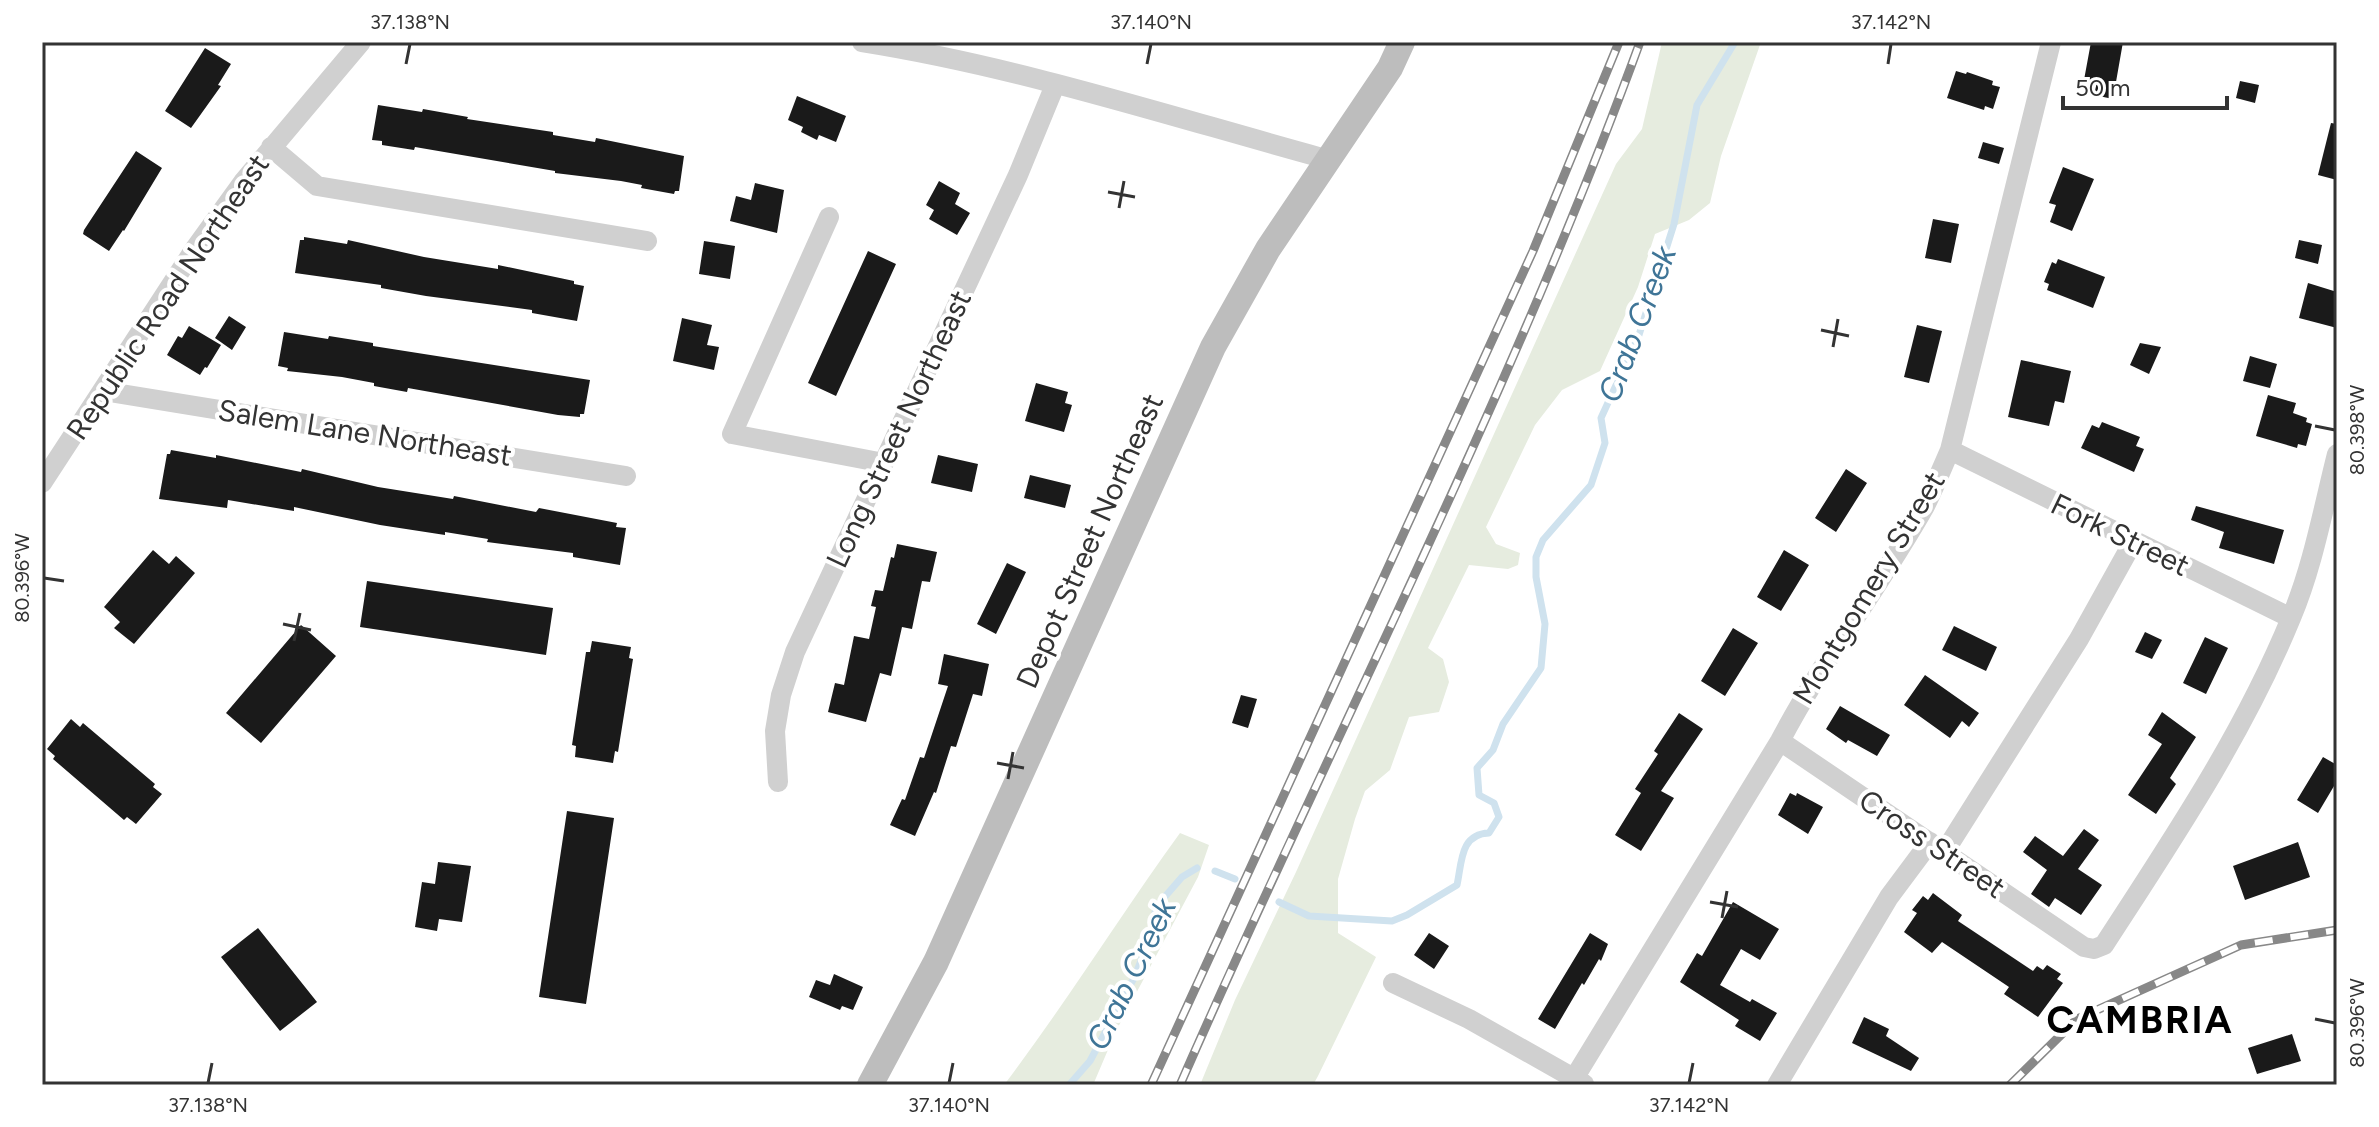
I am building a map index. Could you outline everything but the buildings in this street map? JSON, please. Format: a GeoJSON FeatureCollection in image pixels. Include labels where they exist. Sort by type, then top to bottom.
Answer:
{"type":"FeatureCollection","features":[{"type":"Feature","properties":{"kind":"main road","name":"Depot Street Northeast"},"geometry":{"type":"LineString","coordinates":[[870,1085],[936,962],[1213,347],[1268,249],[1390,68],[1402,42]]}},
{"type":"Feature","properties":{"kind":"street","name":"Republic Road Northeast"},"geometry":{"type":"LineString","coordinates":[[42,483],[196,247],[271,147],[361,42]]}},
{"type":"Feature","properties":{"kind":"street"},"geometry":{"type":"LineString","coordinates":[[862,42],[1055,85],[1330,160]]}},
{"type":"Feature","properties":{"kind":"street","name":"Montgomery Street"},"geometry":{"type":"LineString","coordinates":[[1577,1082],[1802,699],[1926,504],[1950,450],[2051,42]]}},
{"type":"Feature","properties":{"kind":"street","name":"Long Street Northeast"},"geometry":{"type":"LineString","coordinates":[[778,782],[775,731],[781,695],[795,652],[1018,175],[1055,85]]}},
{"type":"Feature","properties":{"kind":"street"},"geometry":{"type":"LineString","coordinates":[[271,147],[317,186],[647,241]]}},
{"type":"Feature","properties":{"kind":"street"},"geometry":{"type":"LineString","coordinates":[[829,217],[732,434],[884,463]]}},
{"type":"Feature","properties":{"kind":"street","name":"Salem Lane Northeast"},"geometry":{"type":"LineString","coordinates":[[103,391],[626,476]]}},
{"type":"Feature","properties":{"kind":"street","name":"Fork Street"},"geometry":{"type":"LineString","coordinates":[[1950,450],[2291,618]]}},
{"type":"Feature","properties":{"kind":"street"},"geometry":{"type":"LineString","coordinates":[[2291,618],[2309,564],[2337,454]]}},
{"type":"Feature","properties":{"kind":"street"},"geometry":{"type":"LineString","coordinates":[[1777,1085],[1889,897],[1938,847],[2079,639],[2133,542]]}},
{"type":"Feature","properties":{"kind":"street","name":"Cross Street"},"geometry":{"type":"LineString","coordinates":[[1780,741],[2084,947],[2094,949],[2104,945],[2196,803],[2257,697],[2291,618]]}},
{"type":"Feature","properties":{"kind":"street"},"geometry":{"type":"LineString","coordinates":[[1393,983],[1469,1019],[1577,1082]]}},
{"type":"Feature","properties":{"kind":"shaded area"},"geometry":{"type":"Polygon","coordinates":[[[1662,42],[1761,42],[1721,156],[1710,203],[1689,220],[1655,234],[1638,287],[1600,371],[1562,390],[1535,425],[1486,527],[1496,544],[1520,553],[1518,565],[1508,569],[1469,565],[1428,648],[1443,659],[1449,682],[1439,712],[1409,717],[1390,770],[1365,791],[1355,819],[1338,879],[1338,933],[1376,957],[1313,1085],[1200,1085],[1235,1000],[1296,872],[1616,164],[1642,129],[1662,42]]]}},
{"type":"Feature","properties":{"kind":"shaded area"},"geometry":{"type":"Polygon","coordinates":[[[1180,833],[1209,845],[1198,877],[1116,1031],[1093,1085],[1004,1085],[1049,1023],[1180,833]]]}},
{"type":"Feature","properties":{"kind":"waterway","name":"Crab Creek"},"geometry":{"type":"LineString","coordinates":[[1279,902],[1309,916],[1392,921],[1457,885],[1467,844],[1472,838],[1489,833],[1499,817],[1494,803],[1479,795],[1477,768],[1493,750],[1503,724],[1541,668],[1545,624],[1536,577],[1536,557],[1543,540],[1591,485],[1605,443],[1601,418],[1639,335],[1674,224],[1697,105],[1735,42]]}},
{"type":"Feature","properties":{"kind":"waterway","name":"Crab Creek"},"geometry":{"type":"LineString","coordinates":[[1069,1085],[1090,1061],[1135,976],[1151,935],[1156,907],[1182,877],[1197,868]]}},
{"type":"Feature","properties":{"kind":"waterway","name":"Crab Creek"},"geometry":{"type":"LineString","coordinates":[[1215,871],[1235,879]]}},
{"type":"Feature","properties":{"kind":"railway"},"geometry":{"type":"LineString","coordinates":[[1151,1085],[1533,251],[1619,42]]}},
{"type":"Feature","properties":{"kind":"railway"},"geometry":{"type":"LineString","coordinates":[[1180,1085],[1535,307],[1640,42]]}},
{"type":"Feature","properties":{"kind":"railway"},"geometry":{"type":"LineString","coordinates":[[2010,1085],[2077,1019],[2241,945],[2337,930]]}},
{"type":"Feature","properties":{"kind":"district","name":"CAMBRIA"},"geometry":{"type":"Point","coordinates":[2140,1020]}}]}
